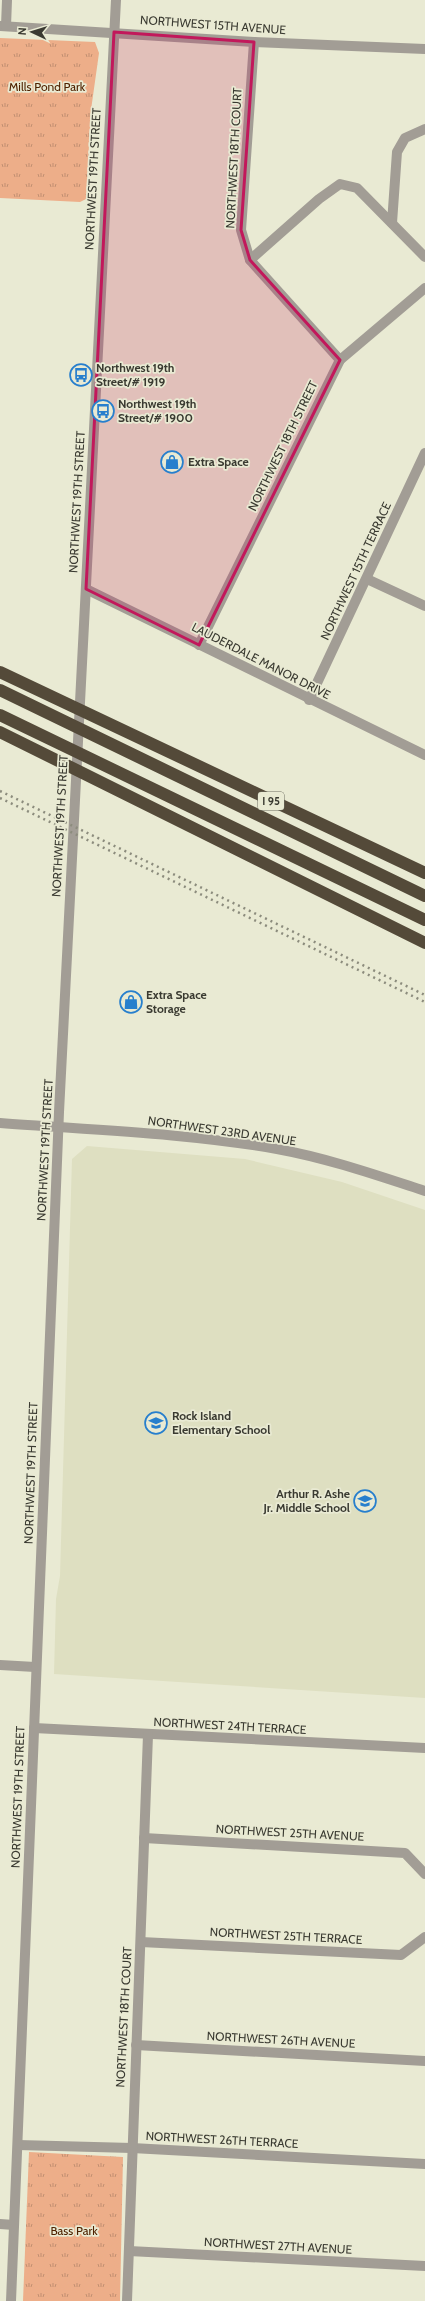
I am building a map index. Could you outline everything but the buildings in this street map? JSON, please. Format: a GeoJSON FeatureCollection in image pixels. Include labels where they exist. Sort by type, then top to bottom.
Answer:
{"type":"FeatureCollection","features":[{"type":"Feature","properties":{"kind":"highway","name":"I 95"},"geometry":{"type":"LineString","coordinates":[[0,672],[117,729],[425,873]]}},
{"type":"Feature","properties":{"kind":"highway"},"geometry":{"type":"LineString","coordinates":[[0,690],[425,896]]}},
{"type":"Feature","properties":{"kind":"highway"},"geometry":{"type":"LineString","coordinates":[[0,715],[425,920]]}},
{"type":"Feature","properties":{"kind":"highway"},"geometry":{"type":"LineString","coordinates":[[0,732],[113,786],[425,943]]}},
{"type":"Feature","properties":{"kind":"street"},"geometry":{"type":"LineString","coordinates":[[3,26],[7,0]]}},
{"type":"Feature","properties":{"kind":"street","name":"NORTHWEST 19TH STREET"},"geometry":{"type":"LineString","coordinates":[[11,2301],[34,1728],[35,1666],[59,1128],[116,0]]}},
{"type":"Feature","properties":{"kind":"street","name":"NORTHWEST 15TH AVENUE"},"geometry":{"type":"LineString","coordinates":[[3,26],[254,42],[425,49]]}},
{"type":"Feature","properties":{"kind":"street","name":"NORTHWEST 18TH COURT"},"geometry":{"type":"LineString","coordinates":[[254,42],[241,230],[250,260],[340,360]]}},
{"type":"Feature","properties":{"kind":"street"},"geometry":{"type":"LineString","coordinates":[[392,223],[397,152],[405,138],[425,129]]}},
{"type":"Feature","properties":{"kind":"street"},"geometry":{"type":"LineString","coordinates":[[250,260],[319,199],[340,184],[357,188],[425,257]]}},
{"type":"Feature","properties":{"kind":"street","name":"NORTHWEST 18TH STREET"},"geometry":{"type":"LineString","coordinates":[[199,644],[340,360],[425,288]]}},
{"type":"Feature","properties":{"kind":"street","name":"NORTHWEST 15TH TERRACE"},"geometry":{"type":"LineString","coordinates":[[309,700],[425,453]]}},
{"type":"Feature","properties":{"kind":"street"},"geometry":{"type":"LineString","coordinates":[[367,579],[425,606]]}},
{"type":"Feature","properties":{"kind":"street","name":"LAUDERDALE MANOR DRIVE"},"geometry":{"type":"LineString","coordinates":[[86,589],[309,700],[425,755]]}},
{"type":"Feature","properties":{"kind":"street","name":"NORTHWEST 23RD AVENUE"},"geometry":{"type":"LineString","coordinates":[[0,1123],[165,1136],[277,1149],[345,1165],[425,1191]]}},
{"type":"Feature","properties":{"kind":"street"},"geometry":{"type":"LineString","coordinates":[[0,1665],[35,1666]]}},
{"type":"Feature","properties":{"kind":"street","name":"NORTHWEST 24TH TERRACE"},"geometry":{"type":"LineString","coordinates":[[34,1728],[425,1748]]}},
{"type":"Feature","properties":{"kind":"street","name":"NORTHWEST 18TH COURT"},"geometry":{"type":"LineString","coordinates":[[127,2301],[148,1735]]}},
{"type":"Feature","properties":{"kind":"street","name":"NORTHWEST 25TH AVENUE"},"geometry":{"type":"LineString","coordinates":[[144,1838],[405,1853],[425,1874]]}},
{"type":"Feature","properties":{"kind":"street","name":"NORTHWEST 25TH TERRACE"},"geometry":{"type":"LineString","coordinates":[[141,1942],[400,1955],[425,1937]]}},
{"type":"Feature","properties":{"kind":"street","name":"NORTHWEST 26TH AVENUE"},"geometry":{"type":"LineString","coordinates":[[136,2045],[425,2061]]}},
{"type":"Feature","properties":{"kind":"street","name":"NORTHWEST 26TH TERRACE"},"geometry":{"type":"LineString","coordinates":[[18,2144],[132,2148],[425,2164]]}},
{"type":"Feature","properties":{"kind":"street"},"geometry":{"type":"LineString","coordinates":[[0,2224],[14,2225]]}},
{"type":"Feature","properties":{"kind":"street","name":"NORTHWEST 27TH AVENUE"},"geometry":{"type":"LineString","coordinates":[[129,2251],[425,2266]]}},
{"type":"Feature","properties":{"kind":"highlighted area"},"geometry":{"type":"Polygon","coordinates":[[[114,32],[254,42],[241,230],[250,260],[340,360],[199,645],[86,589],[114,32]]]}},
{"type":"Feature","properties":{"kind":"shaded area"},"geometry":{"type":"Polygon","coordinates":[[[87,1146],[245,1159],[342,1182],[425,1210],[425,1698],[54,1674],[56,1599],[60,1576],[72,1159],[87,1146]]]}},
{"type":"Feature","properties":{"kind":"green space","name":"Mills Pond Park"},"geometry":{"type":"Polygon","coordinates":[[[0,38],[95,42],[99,53],[91,110],[86,199],[80,202],[0,198],[0,38]]]}},
{"type":"Feature","properties":{"kind":"green space","name":"Bass Park"},"geometry":{"type":"Polygon","coordinates":[[[29,2152],[123,2157],[120,2301],[23,2301],[29,2152]]]}},
{"type":"Feature","properties":{"kind":"railway"},"geometry":{"type":"LineString","coordinates":[[0,791],[425,995]]}},
{"type":"Feature","properties":{"kind":"railway"},"geometry":{"type":"LineString","coordinates":[[0,798],[425,1002]]}},
{"type":"Feature","properties":{"kind":"place","name":"Northwest 19th Street/# 1919"},"geometry":{"type":"Point","coordinates":[81,375]}},
{"type":"Feature","properties":{"kind":"place","name":"Northwest 19th Street/# 1900"},"geometry":{"type":"Point","coordinates":[103,411]}},
{"type":"Feature","properties":{"kind":"place","name":"Extra Space"},"geometry":{"type":"Point","coordinates":[172,462]}},
{"type":"Feature","properties":{"kind":"place","name":"Extra Space Storage"},"geometry":{"type":"Point","coordinates":[131,1002]}},
{"type":"Feature","properties":{"kind":"place","name":"Rock Island Elementary School"},"geometry":{"type":"Point","coordinates":[156,1423]}},
{"type":"Feature","properties":{"kind":"place","name":"Arthur R. Ashe Jr. Middle School"},"geometry":{"type":"Point","coordinates":[365,1501]}}]}
